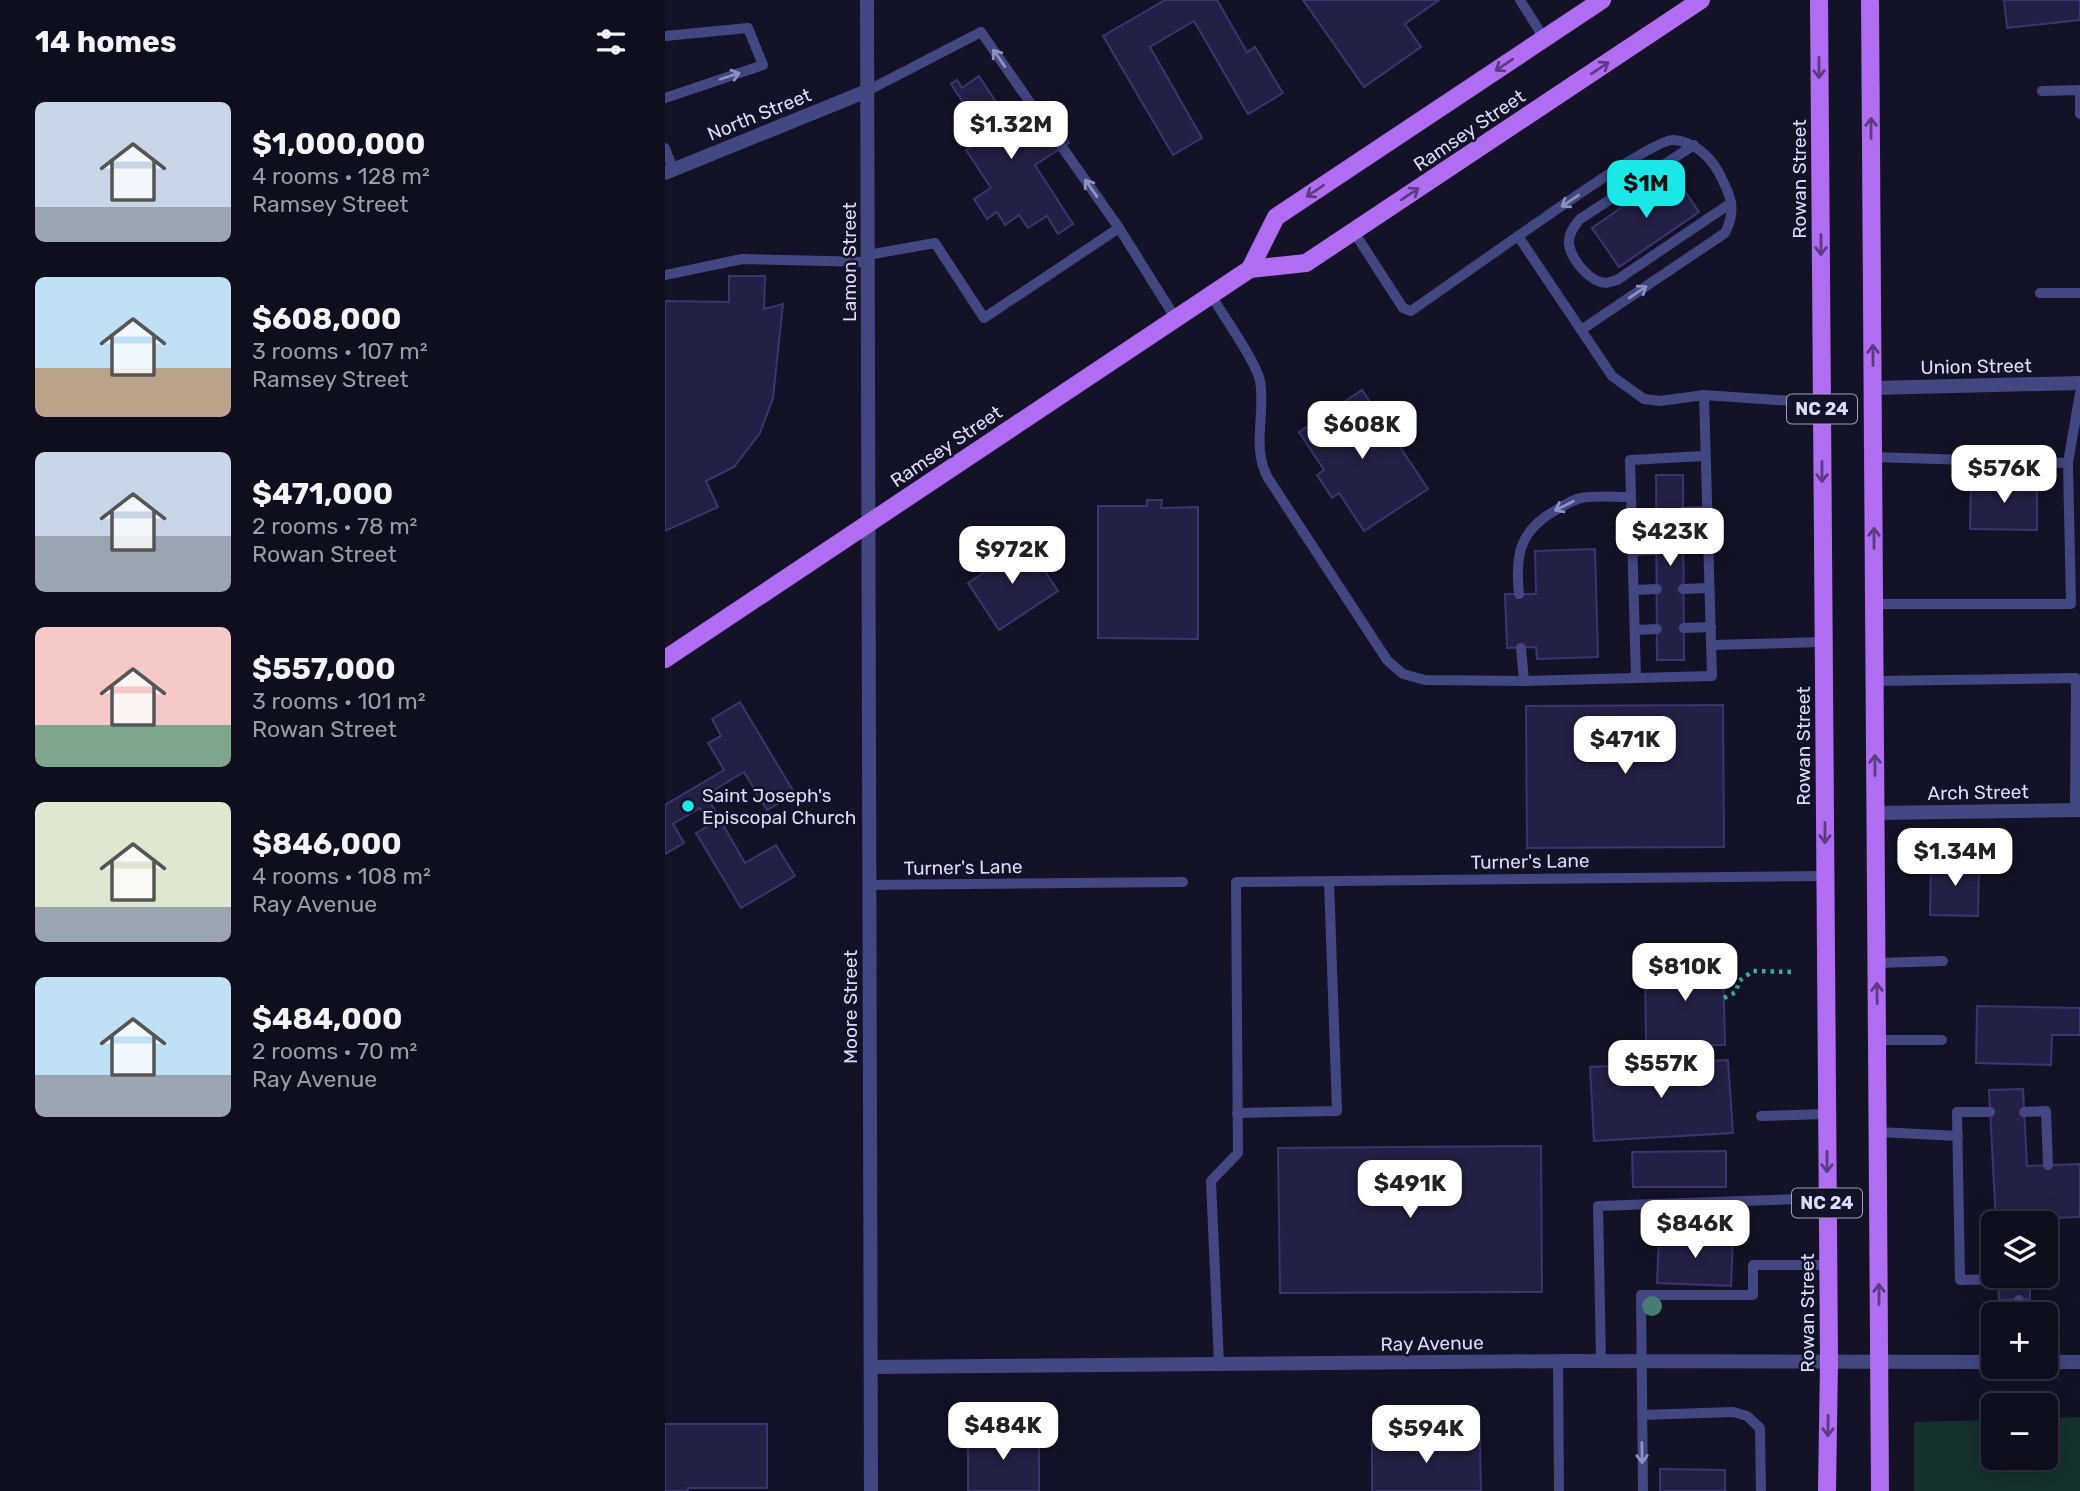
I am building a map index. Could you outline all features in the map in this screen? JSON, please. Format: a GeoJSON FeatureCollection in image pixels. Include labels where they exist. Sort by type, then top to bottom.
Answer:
{"type":"FeatureCollection","features":[{"type":"Feature","properties":{"kind":"main road","name":"Ramsey Street"},"geometry":{"type":"LineString","coordinates":[[665,659],[1250,269],[1306,263],[1701,0]]}},
{"type":"Feature","properties":{"kind":"main road","name":"Rowan Street"},"geometry":{"type":"LineString","coordinates":[[1819,0],[1829,1362],[1827,1491]]}},
{"type":"Feature","properties":{"kind":"main road","name":"NC 24"},"geometry":{"type":"LineString","coordinates":[[1870,0],[1880,1491]]}},
{"type":"Feature","properties":{"kind":"main road","name":"Ramsey Street"},"geometry":{"type":"LineString","coordinates":[[1250,269],[1276,217],[1597,1]]}},
{"type":"Feature","properties":{"kind":"street","name":"Lamon Street"},"geometry":{"type":"LineString","coordinates":[[867,0],[868,524]]}},
{"type":"Feature","properties":{"kind":"street","name":"North Street"},"geometry":{"type":"LineString","coordinates":[[669,171],[867,91]]}},
{"type":"Feature","properties":{"kind":"street","name":"Union Street"},"geometry":{"type":"LineString","coordinates":[[1873,388],[2080,383]]}},
{"type":"Feature","properties":{"kind":"street","name":"Moore Street"},"geometry":{"type":"LineString","coordinates":[[868,524],[871,1491]]}},
{"type":"Feature","properties":{"kind":"street","name":"Arch Street"},"geometry":{"type":"LineString","coordinates":[[1876,813],[2077,810]]}},
{"type":"Feature","properties":{"kind":"street","name":"Ray Avenue"},"geometry":{"type":"LineString","coordinates":[[871,1367],[1558,1361],[1981,1362]]}},
{"type":"Feature","properties":{"kind":"street"},"geometry":{"type":"LineString","coordinates":[[2058,1362],[2080,1362]]}},
{"type":"Feature","properties":{"kind":"lane"},"geometry":{"type":"LineString","coordinates":[[1520,0],[1544,38]]}},
{"type":"Feature","properties":{"kind":"lane"},"geometry":{"type":"LineString","coordinates":[[665,36],[748,28],[763,65],[665,98]]}},
{"type":"Feature","properties":{"kind":"lane"},"geometry":{"type":"LineString","coordinates":[[867,91],[981,32],[1045,124]]}},
{"type":"Feature","properties":{"kind":"lane"},"geometry":{"type":"LineString","coordinates":[[2042,91],[2080,90],[2080,114]]}},
{"type":"Feature","properties":{"kind":"lane"},"geometry":{"type":"LineString","coordinates":[[1354,232],[1403,308],[1411,310],[1645,152],[1671,140],[1694,145],[1715,165],[1730,193],[1732,218],[1725,233],[1581,330]]}},
{"type":"Feature","properties":{"kind":"lane"},"geometry":{"type":"LineString","coordinates":[[1694,145],[1580,219],[1571,229],[1569,243],[1574,257],[1584,271],[1596,280],[1607,283],[1617,280],[1731,203]]}},
{"type":"Feature","properties":{"kind":"lane"},"geometry":{"type":"LineString","coordinates":[[1062,147],[1119,228],[1176,319]]}},
{"type":"Feature","properties":{"kind":"lane"},"geometry":{"type":"LineString","coordinates":[[665,148],[669,171]]}},
{"type":"Feature","properties":{"kind":"lane"},"geometry":{"type":"LineString","coordinates":[[665,275],[742,259],[868,258],[935,243],[984,318],[1119,228]]}},
{"type":"Feature","properties":{"kind":"lane"},"geometry":{"type":"LineString","coordinates":[[1518,236],[1612,376],[1644,399],[1660,401],[1704,395],[1822,403]]}},
{"type":"Feature","properties":{"kind":"lane"},"geometry":{"type":"LineString","coordinates":[[2040,293],[2080,293]]}},
{"type":"Feature","properties":{"kind":"lane"},"geometry":{"type":"LineString","coordinates":[[1211,295],[1260,379],[1259,456],[1262,468],[1387,660],[1403,674],[1425,680],[1524,681],[1712,676],[1704,395]]}},
{"type":"Feature","properties":{"kind":"lane"},"geometry":{"type":"LineString","coordinates":[[1874,604],[2071,604],[2068,463],[2080,393]]}},
{"type":"Feature","properties":{"kind":"lane"},"geometry":{"type":"LineString","coordinates":[[1636,678],[1630,460],[1704,456]]}},
{"type":"Feature","properties":{"kind":"lane"},"geometry":{"type":"LineString","coordinates":[[1873,457],[2068,463]]}},
{"type":"Feature","properties":{"kind":"lane"},"geometry":{"type":"LineString","coordinates":[[1518,594],[1516,569],[1521,544],[1531,528],[1549,514],[1579,498],[1631,496]]}},
{"type":"Feature","properties":{"kind":"lane"},"geometry":{"type":"LineString","coordinates":[[1683,512],[1707,512]]}},
{"type":"Feature","properties":{"kind":"lane"},"geometry":{"type":"LineString","coordinates":[[1631,515],[1656,513]]}},
{"type":"Feature","properties":{"kind":"lane"},"geometry":{"type":"LineString","coordinates":[[1683,550],[1708,548]]}},
{"type":"Feature","properties":{"kind":"lane"},"geometry":{"type":"LineString","coordinates":[[1633,551],[1657,550]]}},
{"type":"Feature","properties":{"kind":"lane"},"geometry":{"type":"LineString","coordinates":[[1683,589],[1709,588]]}},
{"type":"Feature","properties":{"kind":"lane"},"geometry":{"type":"LineString","coordinates":[[1634,590],[1657,589]]}},
{"type":"Feature","properties":{"kind":"lane"},"geometry":{"type":"LineString","coordinates":[[1684,628],[1711,627]]}},
{"type":"Feature","properties":{"kind":"lane"},"geometry":{"type":"LineString","coordinates":[[1635,630],[1657,629]]}},
{"type":"Feature","properties":{"kind":"lane"},"geometry":{"type":"LineString","coordinates":[[1712,645],[1823,642]]}},
{"type":"Feature","properties":{"kind":"lane"},"geometry":{"type":"LineString","coordinates":[[1521,648],[1524,681]]}},
{"type":"Feature","properties":{"kind":"lane"},"geometry":{"type":"LineString","coordinates":[[1875,681],[2076,678],[2077,810]]}},
{"type":"Feature","properties":{"kind":"lane","name":"Turner's Lane"},"geometry":{"type":"LineString","coordinates":[[1237,1113],[1236,882],[1825,876]]}},
{"type":"Feature","properties":{"kind":"lane"},"geometry":{"type":"LineString","coordinates":[[1219,1364],[1211,1181],[1238,1153],[1237,1113],[1336,1111],[1329,881]]}},
{"type":"Feature","properties":{"kind":"lane","name":"Turner's Lane"},"geometry":{"type":"LineString","coordinates":[[869,885],[1183,882]]}},
{"type":"Feature","properties":{"kind":"lane"},"geometry":{"type":"LineString","coordinates":[[1877,963],[1943,961]]}},
{"type":"Feature","properties":{"kind":"lane"},"geometry":{"type":"LineString","coordinates":[[1877,1040],[1942,1040]]}},
{"type":"Feature","properties":{"kind":"lane"},"geometry":{"type":"LineString","coordinates":[[2024,1112],[2046,1111],[2048,1165]]}},
{"type":"Feature","properties":{"kind":"lane"},"geometry":{"type":"LineString","coordinates":[[1981,1279],[1960,1280],[1957,1112],[1990,1112]]}},
{"type":"Feature","properties":{"kind":"lane"},"geometry":{"type":"LineString","coordinates":[[1761,1116],[1826,1114]]}},
{"type":"Feature","properties":{"kind":"lane"},"geometry":{"type":"LineString","coordinates":[[1878,1132],[1958,1136]]}},
{"type":"Feature","properties":{"kind":"lane"},"geometry":{"type":"LineString","coordinates":[[1601,1361],[1598,1206],[1827,1198]]}},
{"type":"Feature","properties":{"kind":"lane"},"geometry":{"type":"LineString","coordinates":[[1643,1491],[1640,1295],[1753,1295],[1753,1265],[1828,1265]]}},
{"type":"Feature","properties":{"kind":"lane"},"geometry":{"type":"LineString","coordinates":[[1558,1361],[1559,1491]]}},
{"type":"Feature","properties":{"kind":"lane"},"geometry":{"type":"LineString","coordinates":[[1642,1415],[1734,1412],[1747,1416],[1760,1428],[1761,1491]]}},
{"type":"Feature","properties":{"kind":"path"},"geometry":{"type":"LineString","coordinates":[[1724,998],[1736,992],[1739,981],[1753,971],[1794,972]]}},
{"type":"Feature","properties":{"kind":"green space"},"geometry":{"type":"Polygon","coordinates":[[[2080,1417],[2080,1491],[1914,1491],[1914,1422],[1981,1420],[1981,1470],[2058,1470],[2058,1418],[2080,1417]]]}},
{"type":"Feature","properties":{"kind":"building"},"geometry":{"type":"Polygon","coordinates":[[[1165,0],[1217,0],[1247,52],[1255,47],[1283,93],[1248,114],[1194,21],[1150,47],[1202,138],[1173,155],[1103,36],[1165,0]]]}},
{"type":"Feature","properties":{"kind":"building"},"geometry":{"type":"Polygon","coordinates":[[[1303,0],[1439,0],[1405,24],[1421,47],[1364,87],[1303,0]]]}},
{"type":"Feature","properties":{"kind":"building"},"geometry":{"type":"Polygon","coordinates":[[[2004,0],[2080,0],[2080,20],[2007,28],[2004,0]]]}},
{"type":"Feature","properties":{"kind":"building"},"geometry":{"type":"Polygon","coordinates":[[[979,76],[1021,140],[1053,119],[1069,143],[1035,165],[1073,224],[1058,234],[1047,216],[1028,228],[1019,215],[1005,225],[997,212],[987,219],[974,199],[991,188],[966,150],[976,143],[962,122],[972,116],[951,84],[957,80],[962,88],[979,76]]]}},
{"type":"Feature","properties":{"kind":"building"},"geometry":{"type":"Polygon","coordinates":[[[1672,172],[1699,212],[1619,267],[1592,228],[1672,172]]]}},
{"type":"Feature","properties":{"kind":"building"},"geometry":{"type":"Polygon","coordinates":[[[729,276],[765,276],[764,309],[783,304],[773,398],[760,433],[734,467],[706,481],[718,507],[665,531],[665,301],[729,302],[729,276]]]}},
{"type":"Feature","properties":{"kind":"building"},"geometry":{"type":"Polygon","coordinates":[[[1362,390],[1428,489],[1364,531],[1339,493],[1332,498],[1317,475],[1324,470],[1299,432],[1362,390]]]}},
{"type":"Feature","properties":{"kind":"building"},"geometry":{"type":"Polygon","coordinates":[[[1656,475],[1683,475],[1684,660],[1657,660],[1656,475]]]}},
{"type":"Feature","properties":{"kind":"building"},"geometry":{"type":"Polygon","coordinates":[[[1971,480],[2037,482],[2037,530],[1970,529],[1971,480]]]}},
{"type":"Feature","properties":{"kind":"building"},"geometry":{"type":"Polygon","coordinates":[[[1147,500],[1162,500],[1161,508],[1198,507],[1198,639],[1098,638],[1098,506],[1147,506],[1147,500]]]}},
{"type":"Feature","properties":{"kind":"building"},"geometry":{"type":"Polygon","coordinates":[[[1027,544],[1058,591],[999,630],[968,583],[988,570],[985,565],[1004,552],[1007,557],[1027,544]]]}},
{"type":"Feature","properties":{"kind":"building"},"geometry":{"type":"Polygon","coordinates":[[[1595,549],[1598,657],[1537,659],[1536,647],[1507,648],[1505,594],[1536,594],[1535,551],[1595,549]]]}},
{"type":"Feature","properties":{"kind":"building","name":"Saint Joseph's Episcopal Church"},"geometry":{"type":"Polygon","coordinates":[[[740,702],[795,794],[767,810],[744,772],[706,795],[745,863],[776,845],[795,876],[741,908],[696,833],[710,825],[700,808],[673,824],[684,843],[665,854],[665,805],[724,770],[708,743],[721,736],[712,719],[740,702]]]}},
{"type":"Feature","properties":{"kind":"building"},"geometry":{"type":"Polygon","coordinates":[[[1723,705],[1724,847],[1527,848],[1526,706],[1723,705]]]}},
{"type":"Feature","properties":{"kind":"building"},"geometry":{"type":"Polygon","coordinates":[[[1931,860],[1979,861],[1978,916],[1930,915],[1931,860]]]}},
{"type":"Feature","properties":{"kind":"building"},"geometry":{"type":"Polygon","coordinates":[[[1723,960],[1725,1045],[1646,1046],[1645,961],[1723,960]]]}},
{"type":"Feature","properties":{"kind":"building"},"geometry":{"type":"Polygon","coordinates":[[[1977,1006],[2080,1008],[2080,1035],[2052,1035],[2051,1065],[1976,1063],[1977,1006]]]}},
{"type":"Feature","properties":{"kind":"building"},"geometry":{"type":"Polygon","coordinates":[[[1728,1060],[1733,1133],[1594,1141],[1590,1067],[1728,1060]]]}},
{"type":"Feature","properties":{"kind":"building"},"geometry":{"type":"Polygon","coordinates":[[[2023,1089],[2027,1166],[2080,1164],[2080,1217],[2058,1218],[2058,1211],[1995,1211],[1989,1090],[2023,1089]]]}},
{"type":"Feature","properties":{"kind":"building"},"geometry":{"type":"Polygon","coordinates":[[[1541,1146],[1542,1292],[1280,1293],[1278,1148],[1541,1146]]]}},
{"type":"Feature","properties":{"kind":"building"},"geometry":{"type":"Polygon","coordinates":[[[1726,1151],[1726,1187],[1633,1187],[1632,1152],[1726,1151]]]}},
{"type":"Feature","properties":{"kind":"building"},"geometry":{"type":"Polygon","coordinates":[[[1659,1234],[1733,1237],[1731,1286],[1657,1283],[1659,1234]]]}},
{"type":"Feature","properties":{"kind":"building"},"geometry":{"type":"Polygon","coordinates":[[[1998,1288],[2030,1288],[2030,1299],[1999,1300],[1998,1288]]]}},
{"type":"Feature","properties":{"kind":"building"},"geometry":{"type":"Polygon","coordinates":[[[665,1424],[767,1424],[767,1488],[688,1488],[688,1491],[665,1491],[665,1424]]]}},
{"type":"Feature","properties":{"kind":"building"},"geometry":{"type":"Polygon","coordinates":[[[968,1433],[1039,1433],[1039,1491],[968,1491],[968,1433]]]}},
{"type":"Feature","properties":{"kind":"building"},"geometry":{"type":"Polygon","coordinates":[[[1480,1438],[1481,1491],[1372,1491],[1372,1439],[1480,1438]]]}},
{"type":"Feature","properties":{"kind":"building"},"geometry":{"type":"Polygon","coordinates":[[[1660,1469],[1725,1470],[1725,1491],[1660,1491],[1660,1469]]]}},
{"type":"Feature","properties":{"kind":"place","name":"Saint Joseph's Episcopal Church"},"geometry":{"type":"Point","coordinates":[688,806]}}]}
